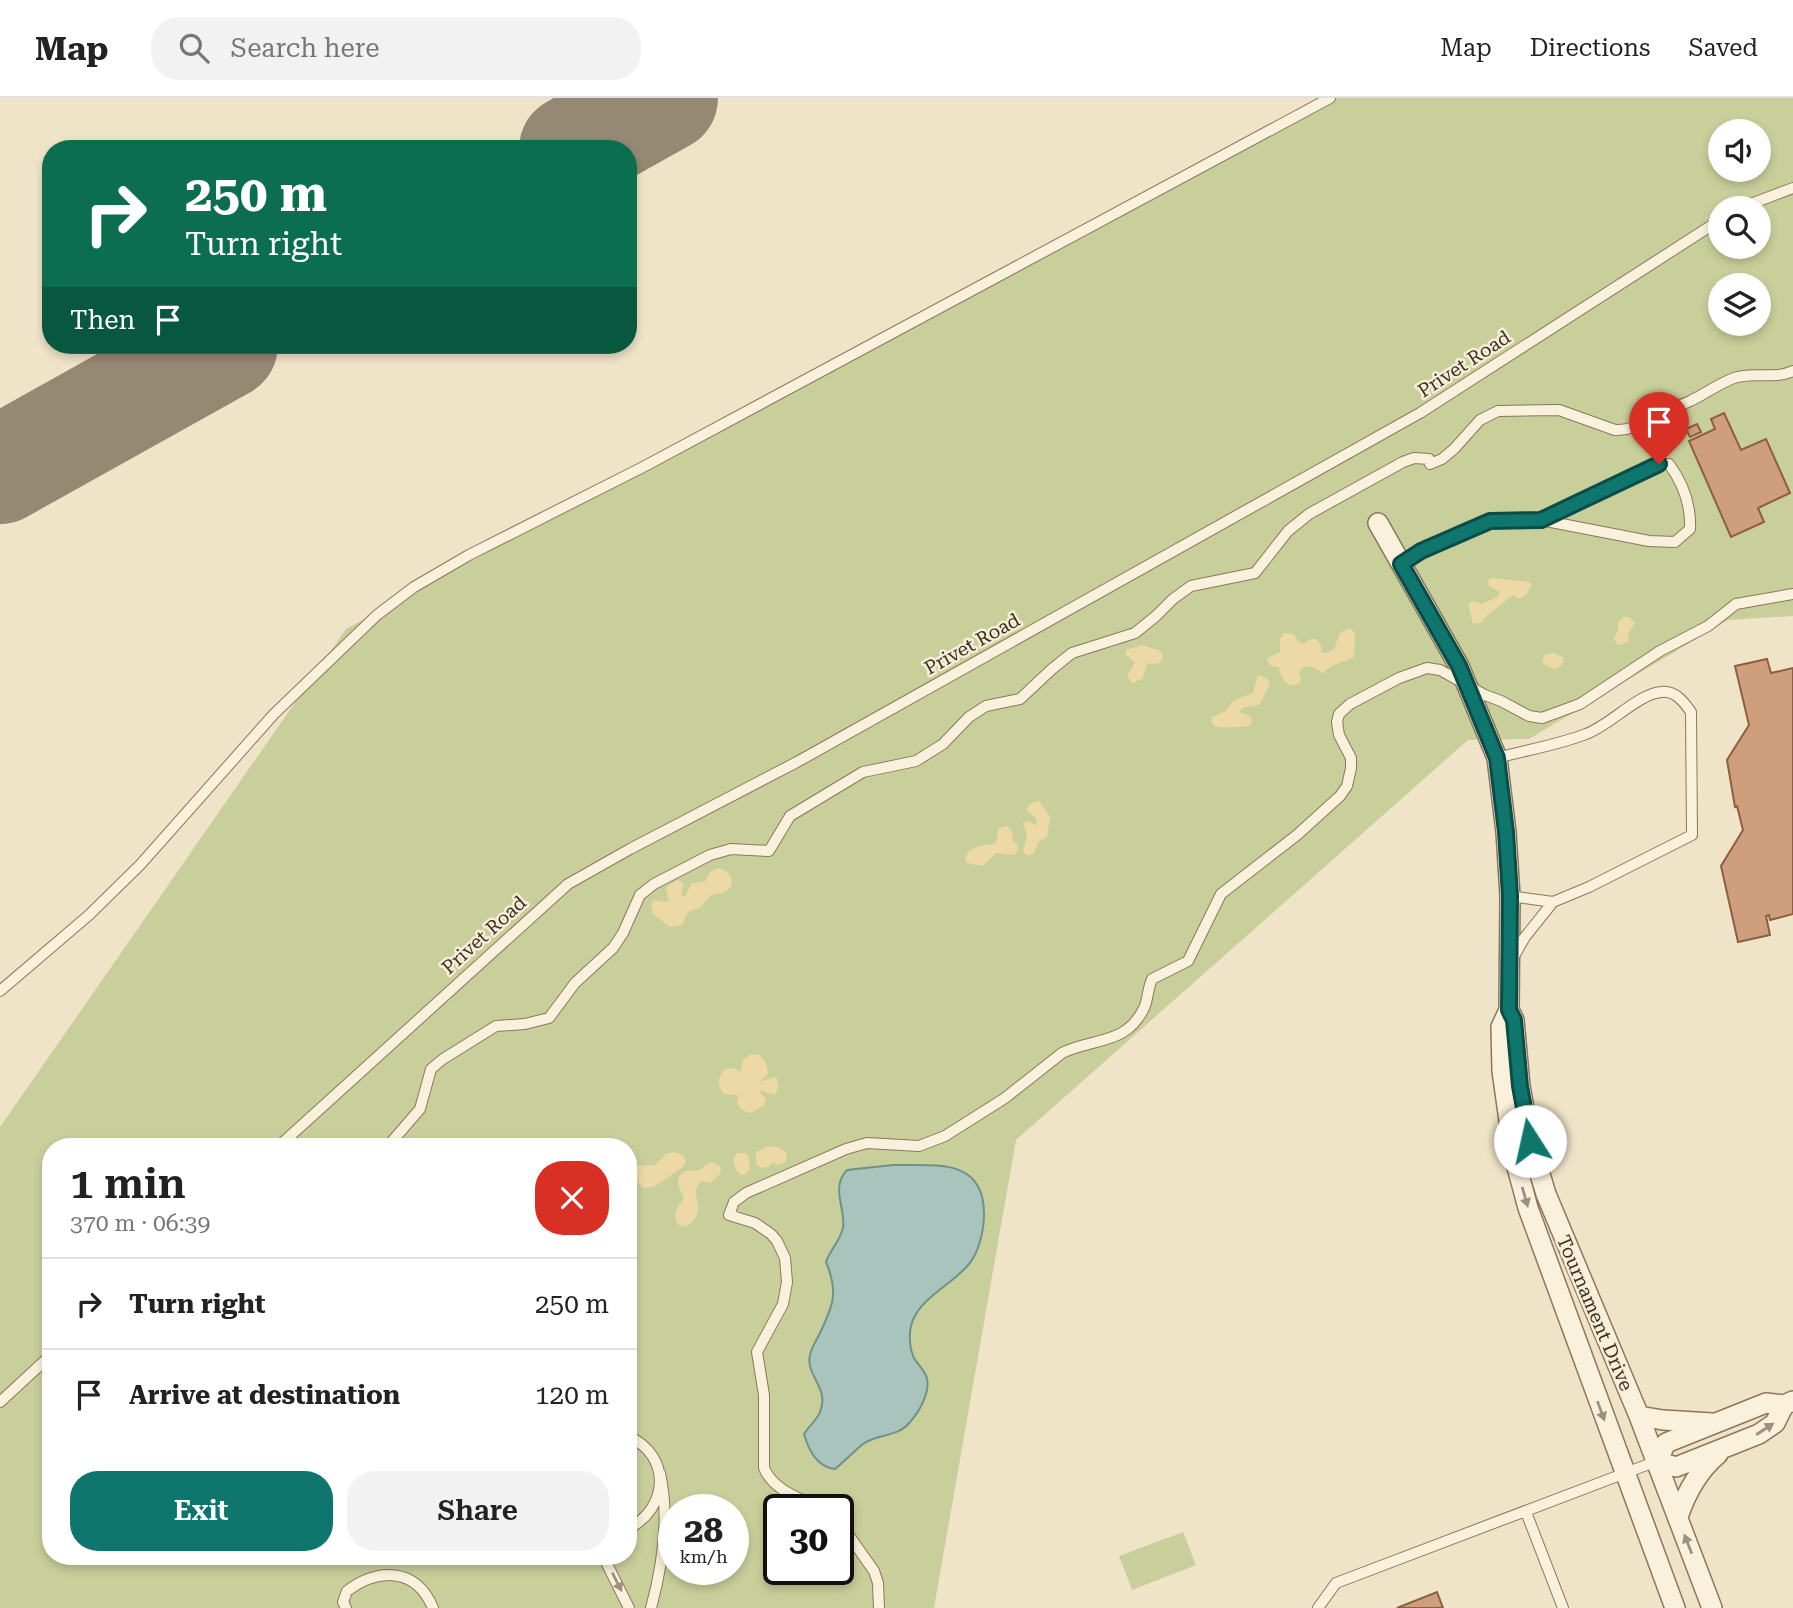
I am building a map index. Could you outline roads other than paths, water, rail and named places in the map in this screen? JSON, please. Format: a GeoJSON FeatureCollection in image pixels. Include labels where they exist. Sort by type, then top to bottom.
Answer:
{"type":"FeatureCollection","features":[{"type":"Feature","properties":{"kind":"street","name":"Tournament Drive"},"geometry":{"type":"LineString","coordinates":[[1378,523],[1459,666],[1497,758],[1510,896],[1509,1010],[1514,1020],[1520,1086],[1530,1141],[1546,1194],[1639,1416],[1712,1608]]}},
{"type":"Feature","properties":{"kind":"street","name":"Tournament Drive"},"geometry":{"type":"LineString","coordinates":[[1509,1010],[1501,1027],[1502,1071],[1508,1125],[1528,1208],[1675,1608]]}},
{"type":"Feature","properties":{"kind":"street"},"geometry":{"type":"LineString","coordinates":[[1766,1402],[1789,1403],[1775,1423],[1759,1434],[1676,1467],[1657,1461],[1666,1443],[1766,1402]]}},
{"type":"Feature","properties":{"kind":"street"},"geometry":{"type":"LineString","coordinates":[[1639,1416],[1717,1424]]}},
{"type":"Feature","properties":{"kind":"street"},"geometry":{"type":"LineString","coordinates":[[1678,1517],[1699,1474],[1724,1449]]}},
{"type":"Feature","properties":{"kind":"lane"},"geometry":{"type":"LineString","coordinates":[[0,991],[89,915],[141,865],[274,714],[377,615],[414,587],[1330,98]]}},
{"type":"Feature","properties":{"kind":"lane"},"geometry":{"type":"LineString","coordinates":[[1771,196],[1793,188]]}},
{"type":"Feature","properties":{"kind":"lane","name":"Privet Road"},"geometry":{"type":"LineString","coordinates":[[288,1138],[568,884],[797,762],[1420,413],[1708,228]]}},
{"type":"Feature","properties":{"kind":"lane"},"geometry":{"type":"LineString","coordinates":[[395,1138],[420,1109],[431,1069],[496,1026],[525,1024],[549,1018],[575,983],[613,948],[623,933],[640,895],[654,884],[710,855],[731,849],[768,851],[790,816],[863,772],[916,761],[943,744],[969,717],[986,706],[1020,699],[1072,653],[1135,633],[1172,598],[1191,586],[1255,573],[1288,531],[1309,514],[1356,486],[1414,458],[1429,459],[1430,464],[1442,459],[1480,420],[1497,411],[1559,410],[1615,430],[1625,430],[1731,379],[1753,374],[1779,375],[1793,371]]}},
{"type":"Feature","properties":{"kind":"lane"},"geometry":{"type":"LineString","coordinates":[[1401,564],[1421,551],[1490,521],[1541,520],[1649,541],[1675,542],[1690,529],[1691,509],[1675,471],[1669,464],[1659,464],[1541,520]]}},
{"type":"Feature","properties":{"kind":"lane"},"geometry":{"type":"LineString","coordinates":[[793,1494],[775,1485],[764,1468],[764,1395],[757,1352],[783,1304],[787,1269],[782,1249],[771,1234],[755,1223],[729,1215],[734,1202],[765,1183],[856,1146],[877,1143],[919,1146],[945,1136],[1005,1098],[1062,1053],[1072,1048],[1106,1041],[1130,1028],[1146,1004],[1152,979],[1188,961],[1195,951],[1210,914],[1222,894],[1297,835],[1340,796],[1350,777],[1351,768],[1350,758],[1337,728],[1339,714],[1381,687],[1427,668],[1440,670],[1529,716],[1542,719],[1580,704],[1660,650],[1702,629],[1736,604],[1793,594]]}},
{"type":"Feature","properties":{"kind":"lane"},"geometry":{"type":"LineString","coordinates":[[1497,758],[1588,734],[1650,695],[1663,691],[1675,694],[1690,712],[1692,835],[1589,887],[1553,902],[1525,937],[1508,967]]}},
{"type":"Feature","properties":{"kind":"lane"},"geometry":{"type":"LineString","coordinates":[[1510,896],[1553,902]]}},
{"type":"Feature","properties":{"kind":"lane"},"geometry":{"type":"LineString","coordinates":[[0,1402],[42,1363]]}},
{"type":"Feature","properties":{"kind":"lane"},"geometry":{"type":"LineString","coordinates":[[637,1441],[645,1446],[654,1458],[660,1474],[666,1518],[661,1562],[651,1608]]}},
{"type":"Feature","properties":{"kind":"lane"},"geometry":{"type":"LineString","coordinates":[[1318,1608],[1336,1583],[1657,1461]]}},
{"type":"Feature","properties":{"kind":"lane"},"geometry":{"type":"LineString","coordinates":[[637,1524],[644,1520],[655,1506],[660,1489],[660,1474]]}},
{"type":"Feature","properties":{"kind":"lane"},"geometry":{"type":"LineString","coordinates":[[1526,1512],[1563,1608]]}},
{"type":"Feature","properties":{"kind":"lane"},"geometry":{"type":"LineString","coordinates":[[854,1543],[874,1571],[878,1583],[879,1608]]}},
{"type":"Feature","properties":{"kind":"lane"},"geometry":{"type":"LineString","coordinates":[[608,1565],[629,1608]]}},
{"type":"Feature","properties":{"kind":"lane"},"geometry":{"type":"LineString","coordinates":[[346,1608],[344,1602],[347,1591],[368,1578],[383,1574],[398,1575],[420,1588],[433,1608]]}},
{"type":"Feature","properties":{"kind":"water"},"geometry":{"type":"Polygon","coordinates":[[[893,1165],[940,1166],[954,1168],[966,1174],[976,1182],[982,1196],[982,1234],[969,1264],[924,1304],[913,1320],[910,1330],[911,1347],[928,1384],[917,1413],[899,1431],[863,1444],[835,1469],[829,1468],[815,1457],[804,1434],[819,1415],[822,1403],[820,1389],[809,1362],[811,1350],[828,1316],[833,1299],[832,1282],[826,1262],[843,1228],[840,1184],[847,1170],[893,1165]]]}}]}
